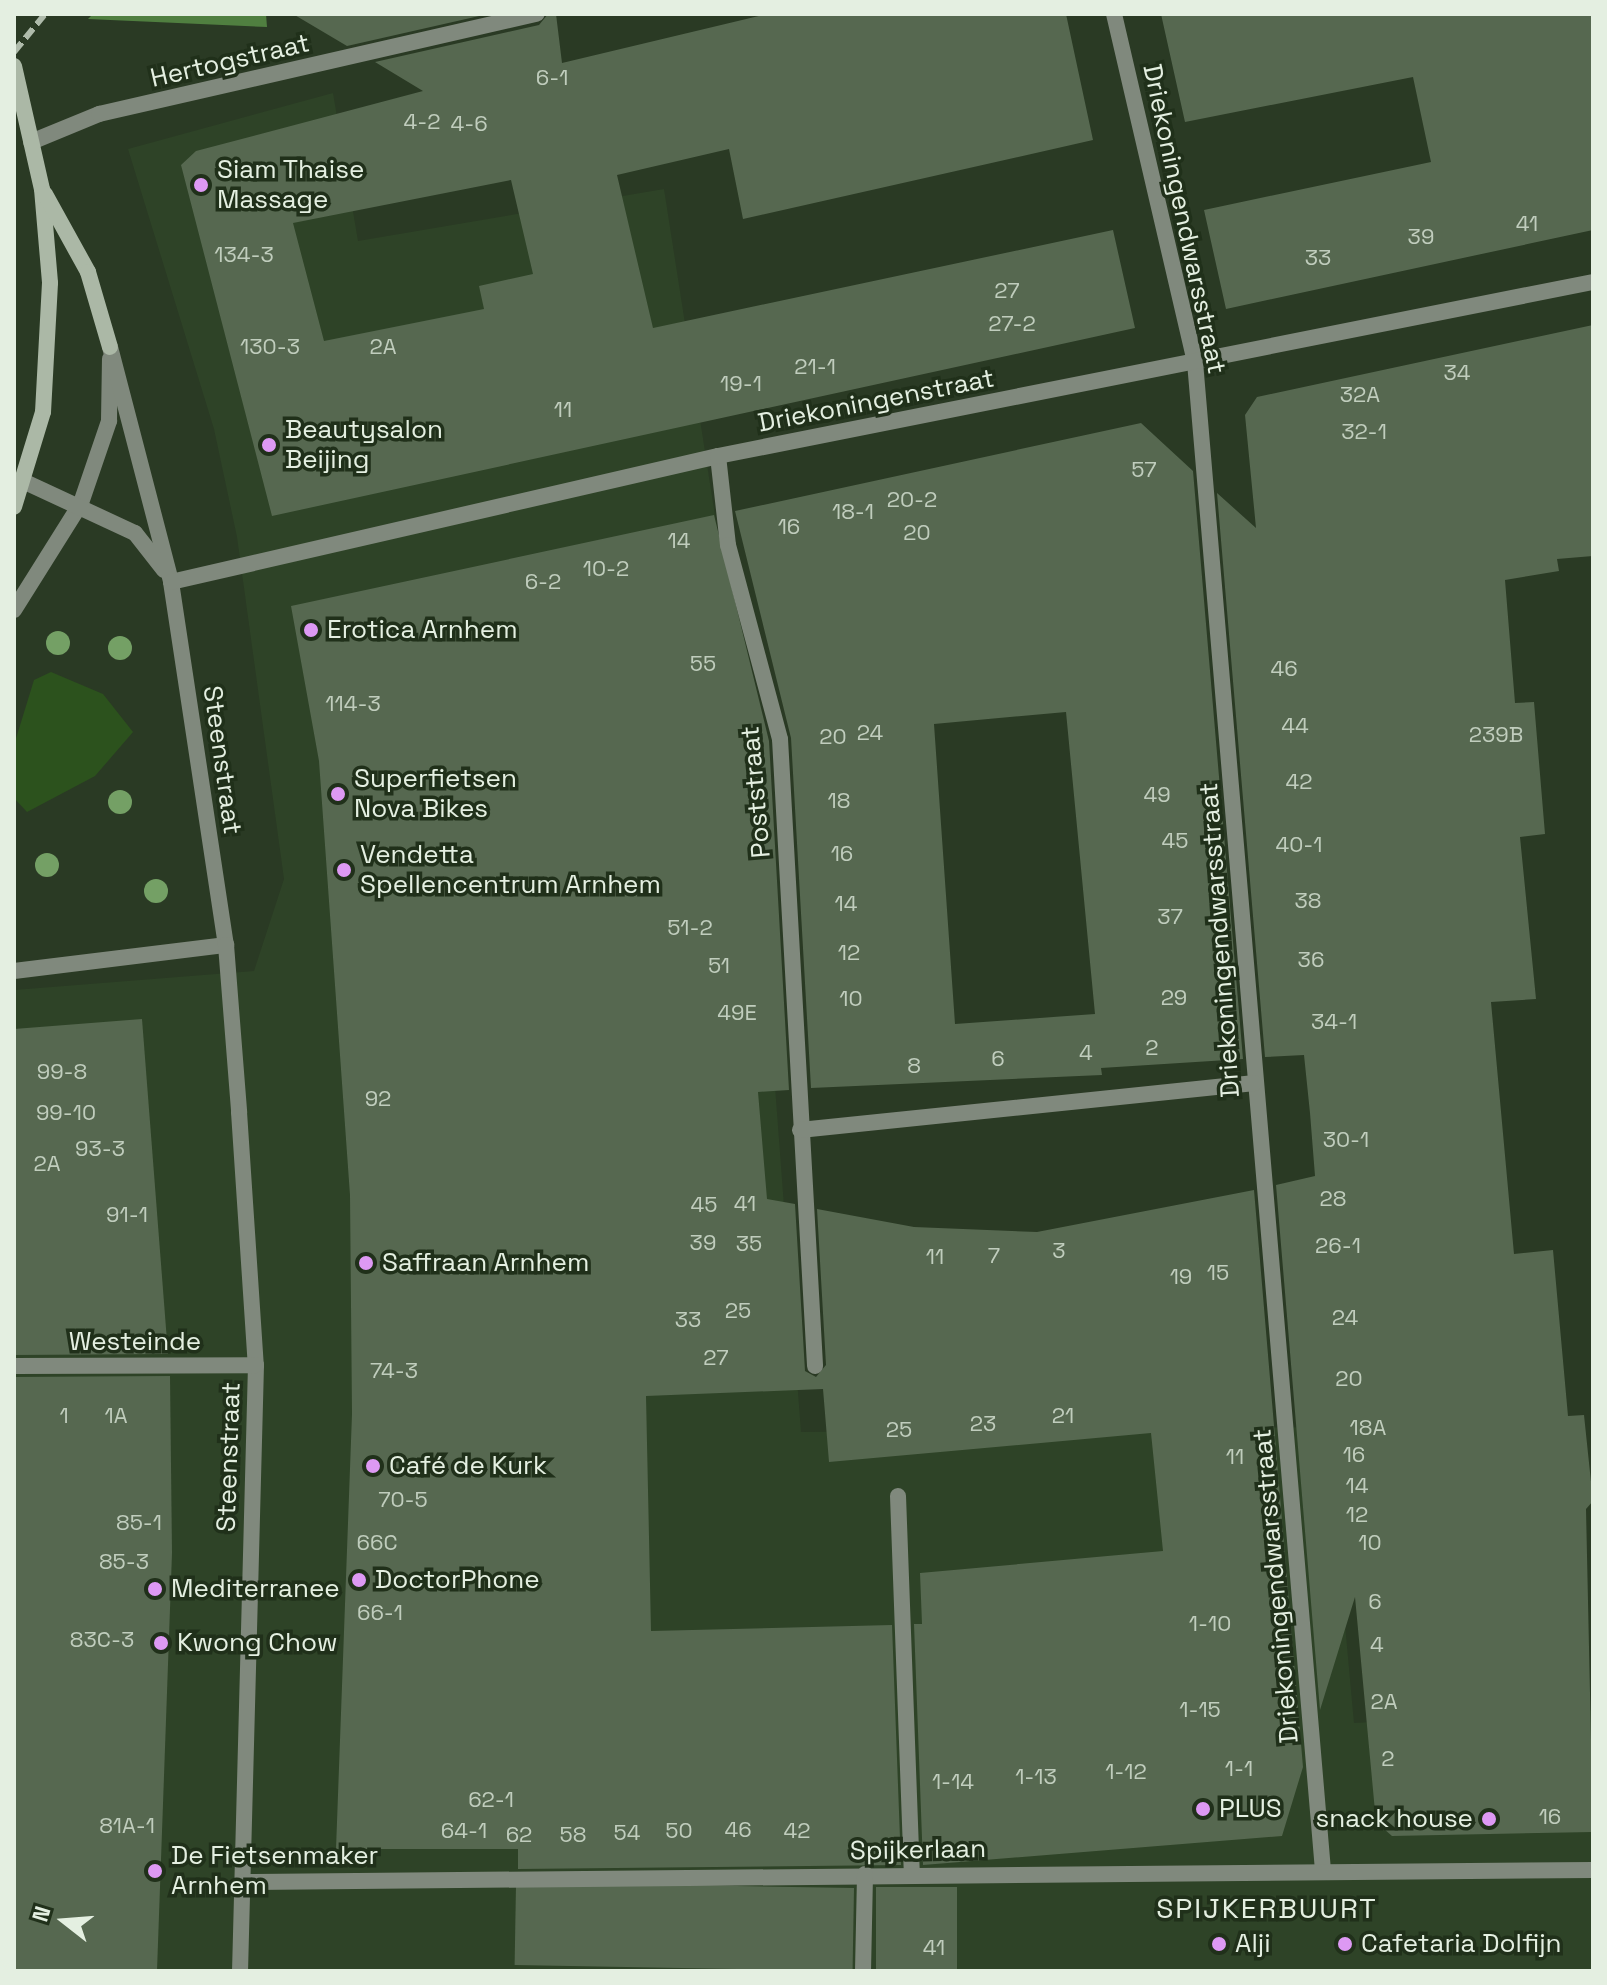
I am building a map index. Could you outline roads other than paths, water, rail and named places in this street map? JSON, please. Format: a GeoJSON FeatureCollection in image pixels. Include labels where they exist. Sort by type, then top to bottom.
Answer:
{"type":"FeatureCollection","features":[{"type":"Feature","properties":{"kind":"main road"},"geometry":{"type":"LineString","coordinates":[[14,66],[42,189],[48,352],[25,482],[14,507]]}},
{"type":"Feature","properties":{"kind":"main road"},"geometry":{"type":"LineString","coordinates":[[42,189],[88,272],[110,347]]}},
{"type":"Feature","properties":{"kind":"street","name":"Hertogstraat"},"geometry":{"type":"LineString","coordinates":[[31,142],[99,114],[537,14]]}},
{"type":"Feature","properties":{"kind":"street","name":"Driekoningendwarsstraat"},"geometry":{"type":"LineString","coordinates":[[1114,14],[1195,362],[1323,1871]]}},
{"type":"Feature","properties":{"kind":"street","name":"Driekoningenstraat"},"geometry":{"type":"LineString","coordinates":[[171,582],[718,456],[1593,282]]}},
{"type":"Feature","properties":{"kind":"street"},"geometry":{"type":"LineString","coordinates":[[14,610],[81,503],[109,421],[110,347]]}},
{"type":"Feature","properties":{"kind":"street","name":"Steenstraat"},"geometry":{"type":"LineString","coordinates":[[110,347],[171,582],[226,945],[256,1365],[240,1971]]}},
{"type":"Feature","properties":{"kind":"street","name":"Poststraat"},"geometry":{"type":"LineString","coordinates":[[718,456],[728,545],[780,739],[815,1366]]}},
{"type":"Feature","properties":{"kind":"street","name":"Steenstraat"},"geometry":{"type":"LineString","coordinates":[[25,482],[81,503],[135,533],[171,582]]}},
{"type":"Feature","properties":{"kind":"street"},"geometry":{"type":"LineString","coordinates":[[14,971],[226,945]]}},
{"type":"Feature","properties":{"kind":"street"},"geometry":{"type":"LineString","coordinates":[[800,1130],[1255,1083]]}},
{"type":"Feature","properties":{"kind":"street","name":"Westeinde"},"geometry":{"type":"LineString","coordinates":[[14,1366],[256,1365]]}},
{"type":"Feature","properties":{"kind":"street"},"geometry":{"type":"LineString","coordinates":[[898,1496],[912,1874]]}},
{"type":"Feature","properties":{"kind":"street","name":"Spijkerlaan"},"geometry":{"type":"LineString","coordinates":[[243,1882],[865,1874],[1593,1870]]}},
{"type":"Feature","properties":{"kind":"street"},"geometry":{"type":"LineString","coordinates":[[863,1971],[865,1874]]}},
{"type":"Feature","properties":{"kind":"railway"},"geometry":{"type":"LineString","coordinates":[[14,52],[45,14]]}},
{"type":"Feature","properties":{"kind":"place","name":"Siam Thaise Massage"},"geometry":{"type":"Point","coordinates":[201,185]}},
{"type":"Feature","properties":{"kind":"place","name":"Beautysalon Beijing"},"geometry":{"type":"Point","coordinates":[269,445]}},
{"type":"Feature","properties":{"kind":"place","name":"Erotica Arnhem"},"geometry":{"type":"Point","coordinates":[311,630]}},
{"type":"Feature","properties":{"kind":"place","name":"Superfietsen Nova Bikes"},"geometry":{"type":"Point","coordinates":[338,794]}},
{"type":"Feature","properties":{"kind":"place","name":"Vendetta Spellencentrum Arnhem"},"geometry":{"type":"Point","coordinates":[344,870]}},
{"type":"Feature","properties":{"kind":"place","name":"Saffraan Arnhem"},"geometry":{"type":"Point","coordinates":[366,1263]}},
{"type":"Feature","properties":{"kind":"place","name":"Café de Kurk"},"geometry":{"type":"Point","coordinates":[373,1466]}},
{"type":"Feature","properties":{"kind":"place","name":"DoctorPhone"},"geometry":{"type":"Point","coordinates":[359,1580]}},
{"type":"Feature","properties":{"kind":"place","name":"Mediterranee"},"geometry":{"type":"Point","coordinates":[155,1589]}},
{"type":"Feature","properties":{"kind":"place","name":"Kwong Chow"},"geometry":{"type":"Point","coordinates":[161,1643]}},
{"type":"Feature","properties":{"kind":"place","name":"PLUS"},"geometry":{"type":"Point","coordinates":[1203,1809]}},
{"type":"Feature","properties":{"kind":"place","name":"snack house"},"geometry":{"type":"Point","coordinates":[1489,1819]}},
{"type":"Feature","properties":{"kind":"place","name":"De Fietsenmaker Arnhem"},"geometry":{"type":"Point","coordinates":[155,1871]}},
{"type":"Feature","properties":{"kind":"place","name":"Alji"},"geometry":{"type":"Point","coordinates":[1219,1944]}},
{"type":"Feature","properties":{"kind":"place","name":"Cafetaria Dolfijn"},"geometry":{"type":"Point","coordinates":[1345,1944]}},
{"type":"Feature","properties":{"kind":"district","name":"SPIJKERBUURT"},"geometry":{"type":"Point","coordinates":[1267,1908]}}]}
